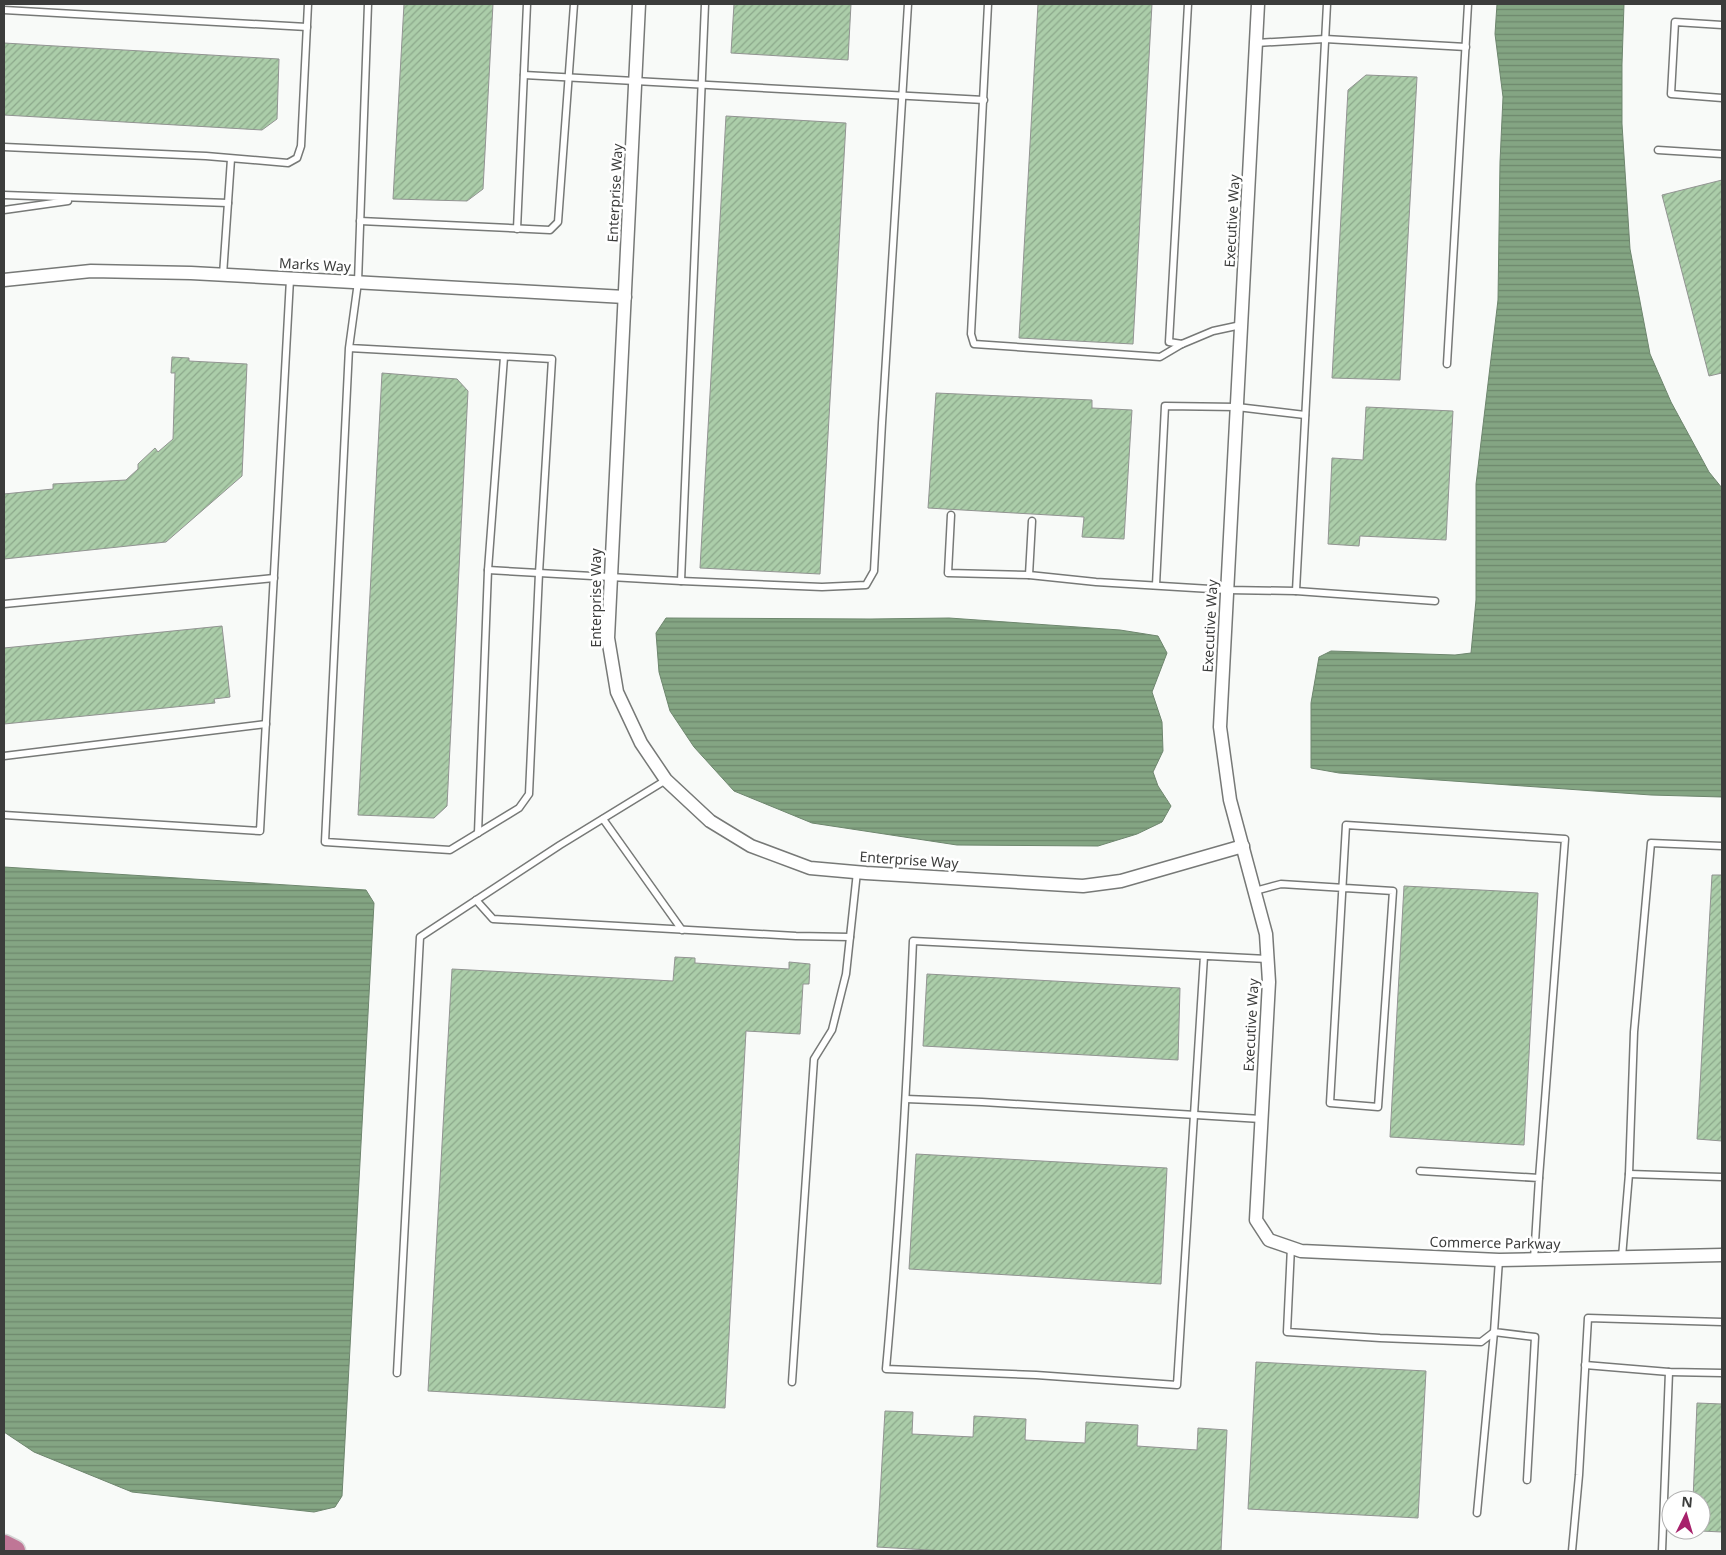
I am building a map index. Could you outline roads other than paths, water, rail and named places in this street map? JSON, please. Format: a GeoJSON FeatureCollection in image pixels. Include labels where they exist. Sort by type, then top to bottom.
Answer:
{"type":"FeatureCollection","features":[{"type":"Feature","properties":{"kind":"highway"},"geometry":{"type":"LineString","coordinates":[[4,1546],[14,1551]]}},
{"type":"Feature","properties":{"kind":"street","name":"Enterprise Way"},"geometry":{"type":"LineString","coordinates":[[639,4],[608,638],[617,692],[641,743],[666,780],[710,821],[751,846],[810,868],[1083,886],[1120,881],[1243,846]]}},
{"type":"Feature","properties":{"kind":"street","name":"Executive Way"},"geometry":{"type":"LineString","coordinates":[[1258,4],[1220,727],[1230,800],[1266,934],[1268,982],[1256,1220],[1269,1240]]}},
{"type":"Feature","properties":{"kind":"street","name":"Marks Way"},"geometry":{"type":"LineString","coordinates":[[4,280],[91,272],[222,275],[625,297]]}},
{"type":"Feature","properties":{"kind":"street","name":"Commerce Parkway"},"geometry":{"type":"LineString","coordinates":[[1269,1240],[1302,1251],[1499,1260],[1722,1255]]}},
{"type":"Feature","properties":{"kind":"lane"},"geometry":{"type":"LineString","coordinates":[[4,146],[206,156],[288,163],[297,158],[301,146],[308,4]]}},
{"type":"Feature","properties":{"kind":"lane"},"geometry":{"type":"LineString","coordinates":[[349,348],[552,359],[539,573],[529,794],[519,808],[450,850],[325,842],[349,348],[358,282],[368,4]]}},
{"type":"Feature","properties":{"kind":"lane"},"geometry":{"type":"LineString","coordinates":[[517,228],[527,4]]}},
{"type":"Feature","properties":{"kind":"lane"},"geometry":{"type":"LineString","coordinates":[[360,221],[550,230],[558,222],[574,4]]}},
{"type":"Feature","properties":{"kind":"lane"},"geometry":{"type":"LineString","coordinates":[[681,581],[705,4]]}},
{"type":"Feature","properties":{"kind":"lane"},"geometry":{"type":"LineString","coordinates":[[488,570],[822,587],[866,585],[874,571],[908,4]]}},
{"type":"Feature","properties":{"kind":"lane"},"geometry":{"type":"LineString","coordinates":[[988,4],[971,334],[974,344],[1160,357],[1182,344],[1214,331],[1241,325]]}},
{"type":"Feature","properties":{"kind":"lane"},"geometry":{"type":"LineString","coordinates":[[1182,344],[1169,342],[1188,4]]}},
{"type":"Feature","properties":{"kind":"lane"},"geometry":{"type":"LineString","coordinates":[[1296,591],[1327,4]]}},
{"type":"Feature","properties":{"kind":"lane"},"geometry":{"type":"LineString","coordinates":[[1447,364],[1468,4]]}},
{"type":"Feature","properties":{"kind":"lane"},"geometry":{"type":"LineString","coordinates":[[4,10],[307,27]]}},
{"type":"Feature","properties":{"kind":"lane"},"geometry":{"type":"LineString","coordinates":[[1722,25],[1675,22],[1670,94],[1722,98]]}},
{"type":"Feature","properties":{"kind":"lane"},"geometry":{"type":"LineString","coordinates":[[1256,43],[1326,39],[1466,47]]}},
{"type":"Feature","properties":{"kind":"lane"},"geometry":{"type":"LineString","coordinates":[[524,76],[984,100]]}},
{"type":"Feature","properties":{"kind":"lane"},"geometry":{"type":"LineString","coordinates":[[1658,150],[1722,154]]}},
{"type":"Feature","properties":{"kind":"lane"},"geometry":{"type":"LineString","coordinates":[[222,275],[231,159]]}},
{"type":"Feature","properties":{"kind":"lane"},"geometry":{"type":"LineString","coordinates":[[4,195],[228,203]]}},
{"type":"Feature","properties":{"kind":"lane"},"geometry":{"type":"LineString","coordinates":[[4,210],[84,199]]}},
{"type":"Feature","properties":{"kind":"lane"},"geometry":{"type":"LineString","coordinates":[[4,815],[260,831],[290,278]]}},
{"type":"Feature","properties":{"kind":"lane"},"geometry":{"type":"LineString","coordinates":[[478,833],[488,570],[504,357]]}},
{"type":"Feature","properties":{"kind":"lane"},"geometry":{"type":"LineString","coordinates":[[1156,585],[1165,406],[1237,407],[1304,415]]}},
{"type":"Feature","properties":{"kind":"lane"},"geometry":{"type":"LineString","coordinates":[[951,515],[948,573],[1029,576],[1227,590],[1296,591],[1435,601]]}},
{"type":"Feature","properties":{"kind":"lane"},"geometry":{"type":"LineString","coordinates":[[1029,576],[1032,521]]}},
{"type":"Feature","properties":{"kind":"lane"},"geometry":{"type":"LineString","coordinates":[[4,604],[274,578]]}},
{"type":"Feature","properties":{"kind":"lane"},"geometry":{"type":"LineString","coordinates":[[4,756],[266,724]]}},
{"type":"Feature","properties":{"kind":"lane"},"geometry":{"type":"LineString","coordinates":[[398,1372],[420,937],[666,780]]}},
{"type":"Feature","properties":{"kind":"lane"},"geometry":{"type":"LineString","coordinates":[[603,819],[682,930]]}},
{"type":"Feature","properties":{"kind":"lane"},"geometry":{"type":"LineString","coordinates":[[1255,891],[1281,884],[1343,888],[1393,891],[1378,1107],[1330,1103],[1343,888],[1346,825],[1565,839],[1534,1260]]}},
{"type":"Feature","properties":{"kind":"lane"},"geometry":{"type":"LineString","coordinates":[[1622,1257],[1629,1174],[1634,1032],[1651,843],[1722,846]]}},
{"type":"Feature","properties":{"kind":"lane"},"geometry":{"type":"LineString","coordinates":[[792,1382],[814,1059],[832,1030],[846,974],[857,872]]}},
{"type":"Feature","properties":{"kind":"lane"},"geometry":{"type":"LineString","coordinates":[[476,900],[493,919],[796,936],[850,937]]}},
{"type":"Feature","properties":{"kind":"lane"},"geometry":{"type":"LineString","coordinates":[[1204,956],[1177,1385],[1036,1375],[886,1369],[895,1270],[906,1099],[913,941],[1268,959]]}},
{"type":"Feature","properties":{"kind":"lane"},"geometry":{"type":"LineString","coordinates":[[906,1099],[1261,1119]]}},
{"type":"Feature","properties":{"kind":"lane"},"geometry":{"type":"LineString","coordinates":[[1420,1171],[1539,1178]]}},
{"type":"Feature","properties":{"kind":"lane"},"geometry":{"type":"LineString","coordinates":[[1629,1174],[1722,1177]]}},
{"type":"Feature","properties":{"kind":"lane"},"geometry":{"type":"LineString","coordinates":[[1291,1248],[1287,1332],[1481,1342],[1494,1332],[1535,1337],[1527,1480]]}},
{"type":"Feature","properties":{"kind":"lane"},"geometry":{"type":"LineString","coordinates":[[1477,1513],[1499,1260]]}},
{"type":"Feature","properties":{"kind":"lane"},"geometry":{"type":"LineString","coordinates":[[1572,1551],[1579,1475],[1588,1318],[1722,1322]]}},
{"type":"Feature","properties":{"kind":"lane"},"geometry":{"type":"LineString","coordinates":[[1585,1365],[1722,1374]]}},
{"type":"Feature","properties":{"kind":"lane"},"geometry":{"type":"LineString","coordinates":[[1662,1551],[1669,1372]]}}]}
